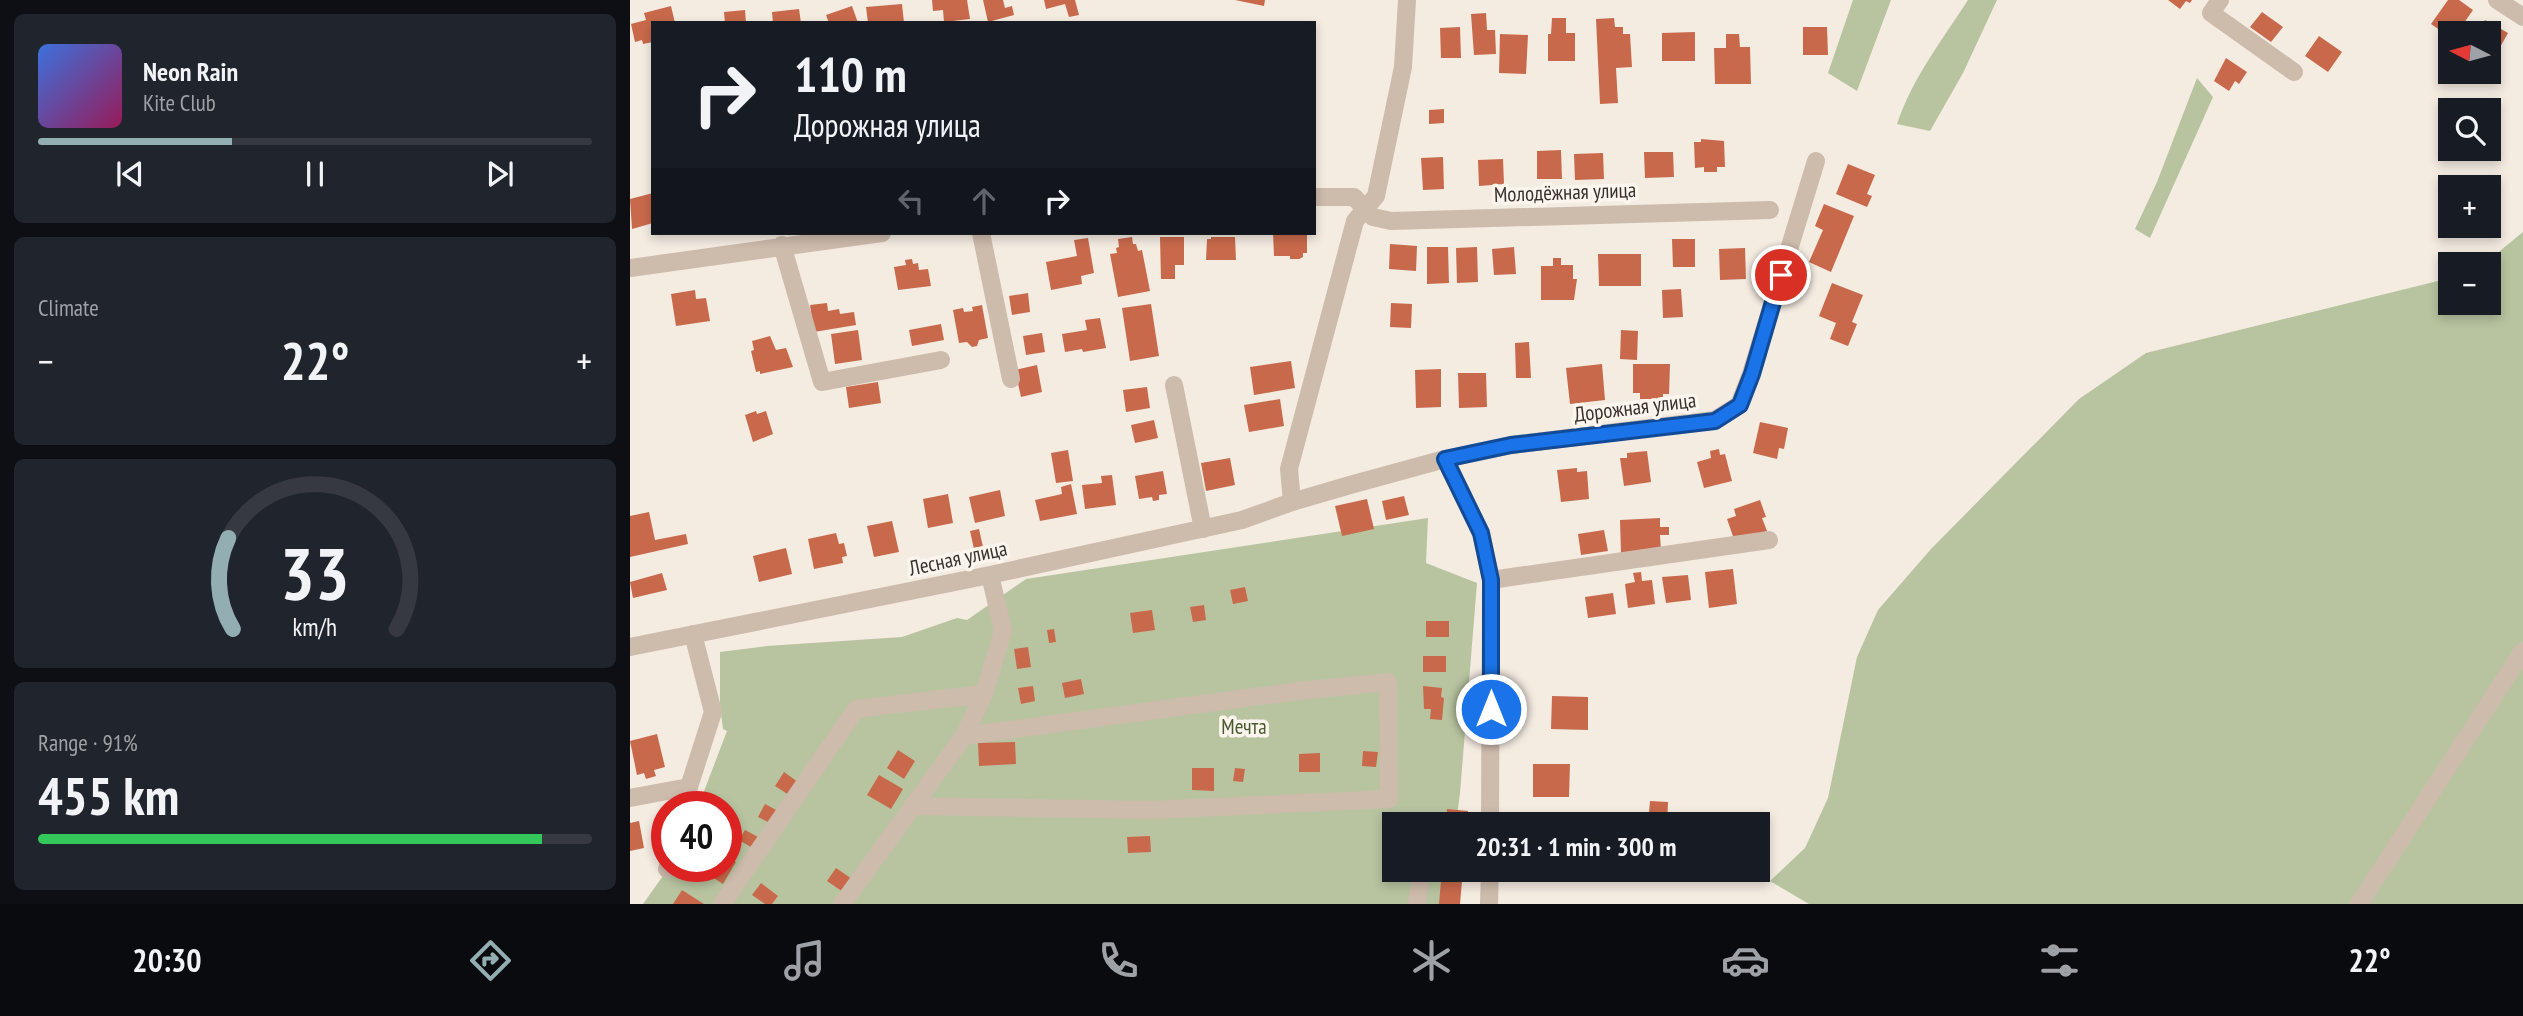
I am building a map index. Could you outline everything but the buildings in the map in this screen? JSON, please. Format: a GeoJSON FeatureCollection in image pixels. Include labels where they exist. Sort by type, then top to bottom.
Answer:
{"type":"FeatureCollection","features":[{"type":"Feature","properties":{"kind":"street"},"geometry":{"type":"LineString","coordinates":[[1292,502],[1289,469],[1355,220],[1376,196],[1403,67],[1407,0]]}},
{"type":"Feature","properties":{"kind":"street"},"geometry":{"type":"LineString","coordinates":[[2220,0],[2211,13],[2294,72]]}},
{"type":"Feature","properties":{"kind":"street"},"geometry":{"type":"LineString","coordinates":[[2497,0],[2523,17]]}},
{"type":"Feature","properties":{"kind":"street","name":"Дорожная улица"},"geometry":{"type":"LineString","coordinates":[[1292,502],[1445,459],[1511,445],[1715,421],[1740,405],[1752,374],[1816,161]]}},
{"type":"Feature","properties":{"kind":"street","name":"Молодёжная улица"},"geometry":{"type":"LineString","coordinates":[[1316,197],[1354,197],[1373,217],[1391,221],[1770,210]]}},
{"type":"Feature","properties":{"kind":"street"},"geometry":{"type":"LineString","coordinates":[[630,268],[865,235]]}},
{"type":"Feature","properties":{"kind":"street"},"geometry":{"type":"LineString","coordinates":[[981,235],[1010,379]]}},
{"type":"Feature","properties":{"kind":"street"},"geometry":{"type":"LineString","coordinates":[[782,245],[822,382],[941,360]]}},
{"type":"Feature","properties":{"kind":"street"},"geometry":{"type":"LineString","coordinates":[[1174,385],[1203,529]]}},
{"type":"Feature","properties":{"kind":"street"},"geometry":{"type":"LineString","coordinates":[[1445,459],[1481,533],[1491,580],[1490,812]]}},
{"type":"Feature","properties":{"kind":"street","name":"Лесная улица"},"geometry":{"type":"LineString","coordinates":[[630,647],[1203,529],[1242,520],[1292,502]]}},
{"type":"Feature","properties":{"kind":"street"},"geometry":{"type":"LineString","coordinates":[[1491,580],[1769,540]]}},
{"type":"Feature","properties":{"kind":"street"},"geometry":{"type":"LineString","coordinates":[[842,904],[964,736],[984,694],[1003,631],[990,575]]}},
{"type":"Feature","properties":{"kind":"street"},"geometry":{"type":"LineString","coordinates":[[688,791],[713,712],[693,634]]}},
{"type":"Feature","properties":{"kind":"street"},"geometry":{"type":"LineString","coordinates":[[2359,904],[2523,650]]}},
{"type":"Feature","properties":{"kind":"street"},"geometry":{"type":"LineString","coordinates":[[912,806],[1152,810],[1389,799],[1388,682],[1298,691],[964,736]]}},
{"type":"Feature","properties":{"kind":"street"},"geometry":{"type":"LineString","coordinates":[[722,904],[856,709],[984,694]]}},
{"type":"Feature","properties":{"kind":"street"},"geometry":{"type":"LineString","coordinates":[[630,798],[689,787]]}},
{"type":"Feature","properties":{"kind":"street"},"geometry":{"type":"LineString","coordinates":[[1489,904],[1490,882]]}},
{"type":"Feature","properties":{"kind":"street"},"geometry":{"type":"LineString","coordinates":[[1417,904],[1419,885]]}},
{"type":"Feature","properties":{"kind":"green space"},"geometry":{"type":"Polygon","coordinates":[[[1853,0],[1891,0],[1857,91],[1828,73],[1853,0]]]}},
{"type":"Feature","properties":{"kind":"green space"},"geometry":{"type":"Polygon","coordinates":[[[1968,0],[1997,0],[1963,73],[1930,131],[1897,124],[1919,76],[1968,0]]]}},
{"type":"Feature","properties":{"kind":"green space"},"geometry":{"type":"Polygon","coordinates":[[[2197,78],[2213,97],[2150,238],[2135,229],[2157,182],[2197,78]]]}},
{"type":"Feature","properties":{"kind":"green space"},"geometry":{"type":"Polygon","coordinates":[[[2523,232],[2523,904],[1809,904],[1770,881],[1805,848],[1828,798],[1857,657],[1878,610],[1931,549],[2079,399],[2146,353],[2438,281],[2438,315],[2501,315],[2501,252],[2499,252],[2523,232]]]}},
{"type":"Feature","properties":{"kind":"green space","name":"Мечта"},"geometry":{"type":"Polygon","coordinates":[[[1428,518],[1426,563],[1477,583],[1460,793],[1458,812],[1382,812],[1382,882],[1449,882],[1446,904],[643,904],[659,882],[742,882],[742,791],[704,791],[727,731],[723,729],[720,706],[720,652],[767,646],[902,637],[957,618],[967,620],[1026,579],[1428,518]]]}},
{"type":"Feature","properties":{"kind":"route"},"geometry":{"type":"LineString","coordinates":[[1491,709],[1491,580],[1481,533],[1445,459],[1511,445],[1715,421],[1740,405],[1752,374],[1781,275]]}}]}
